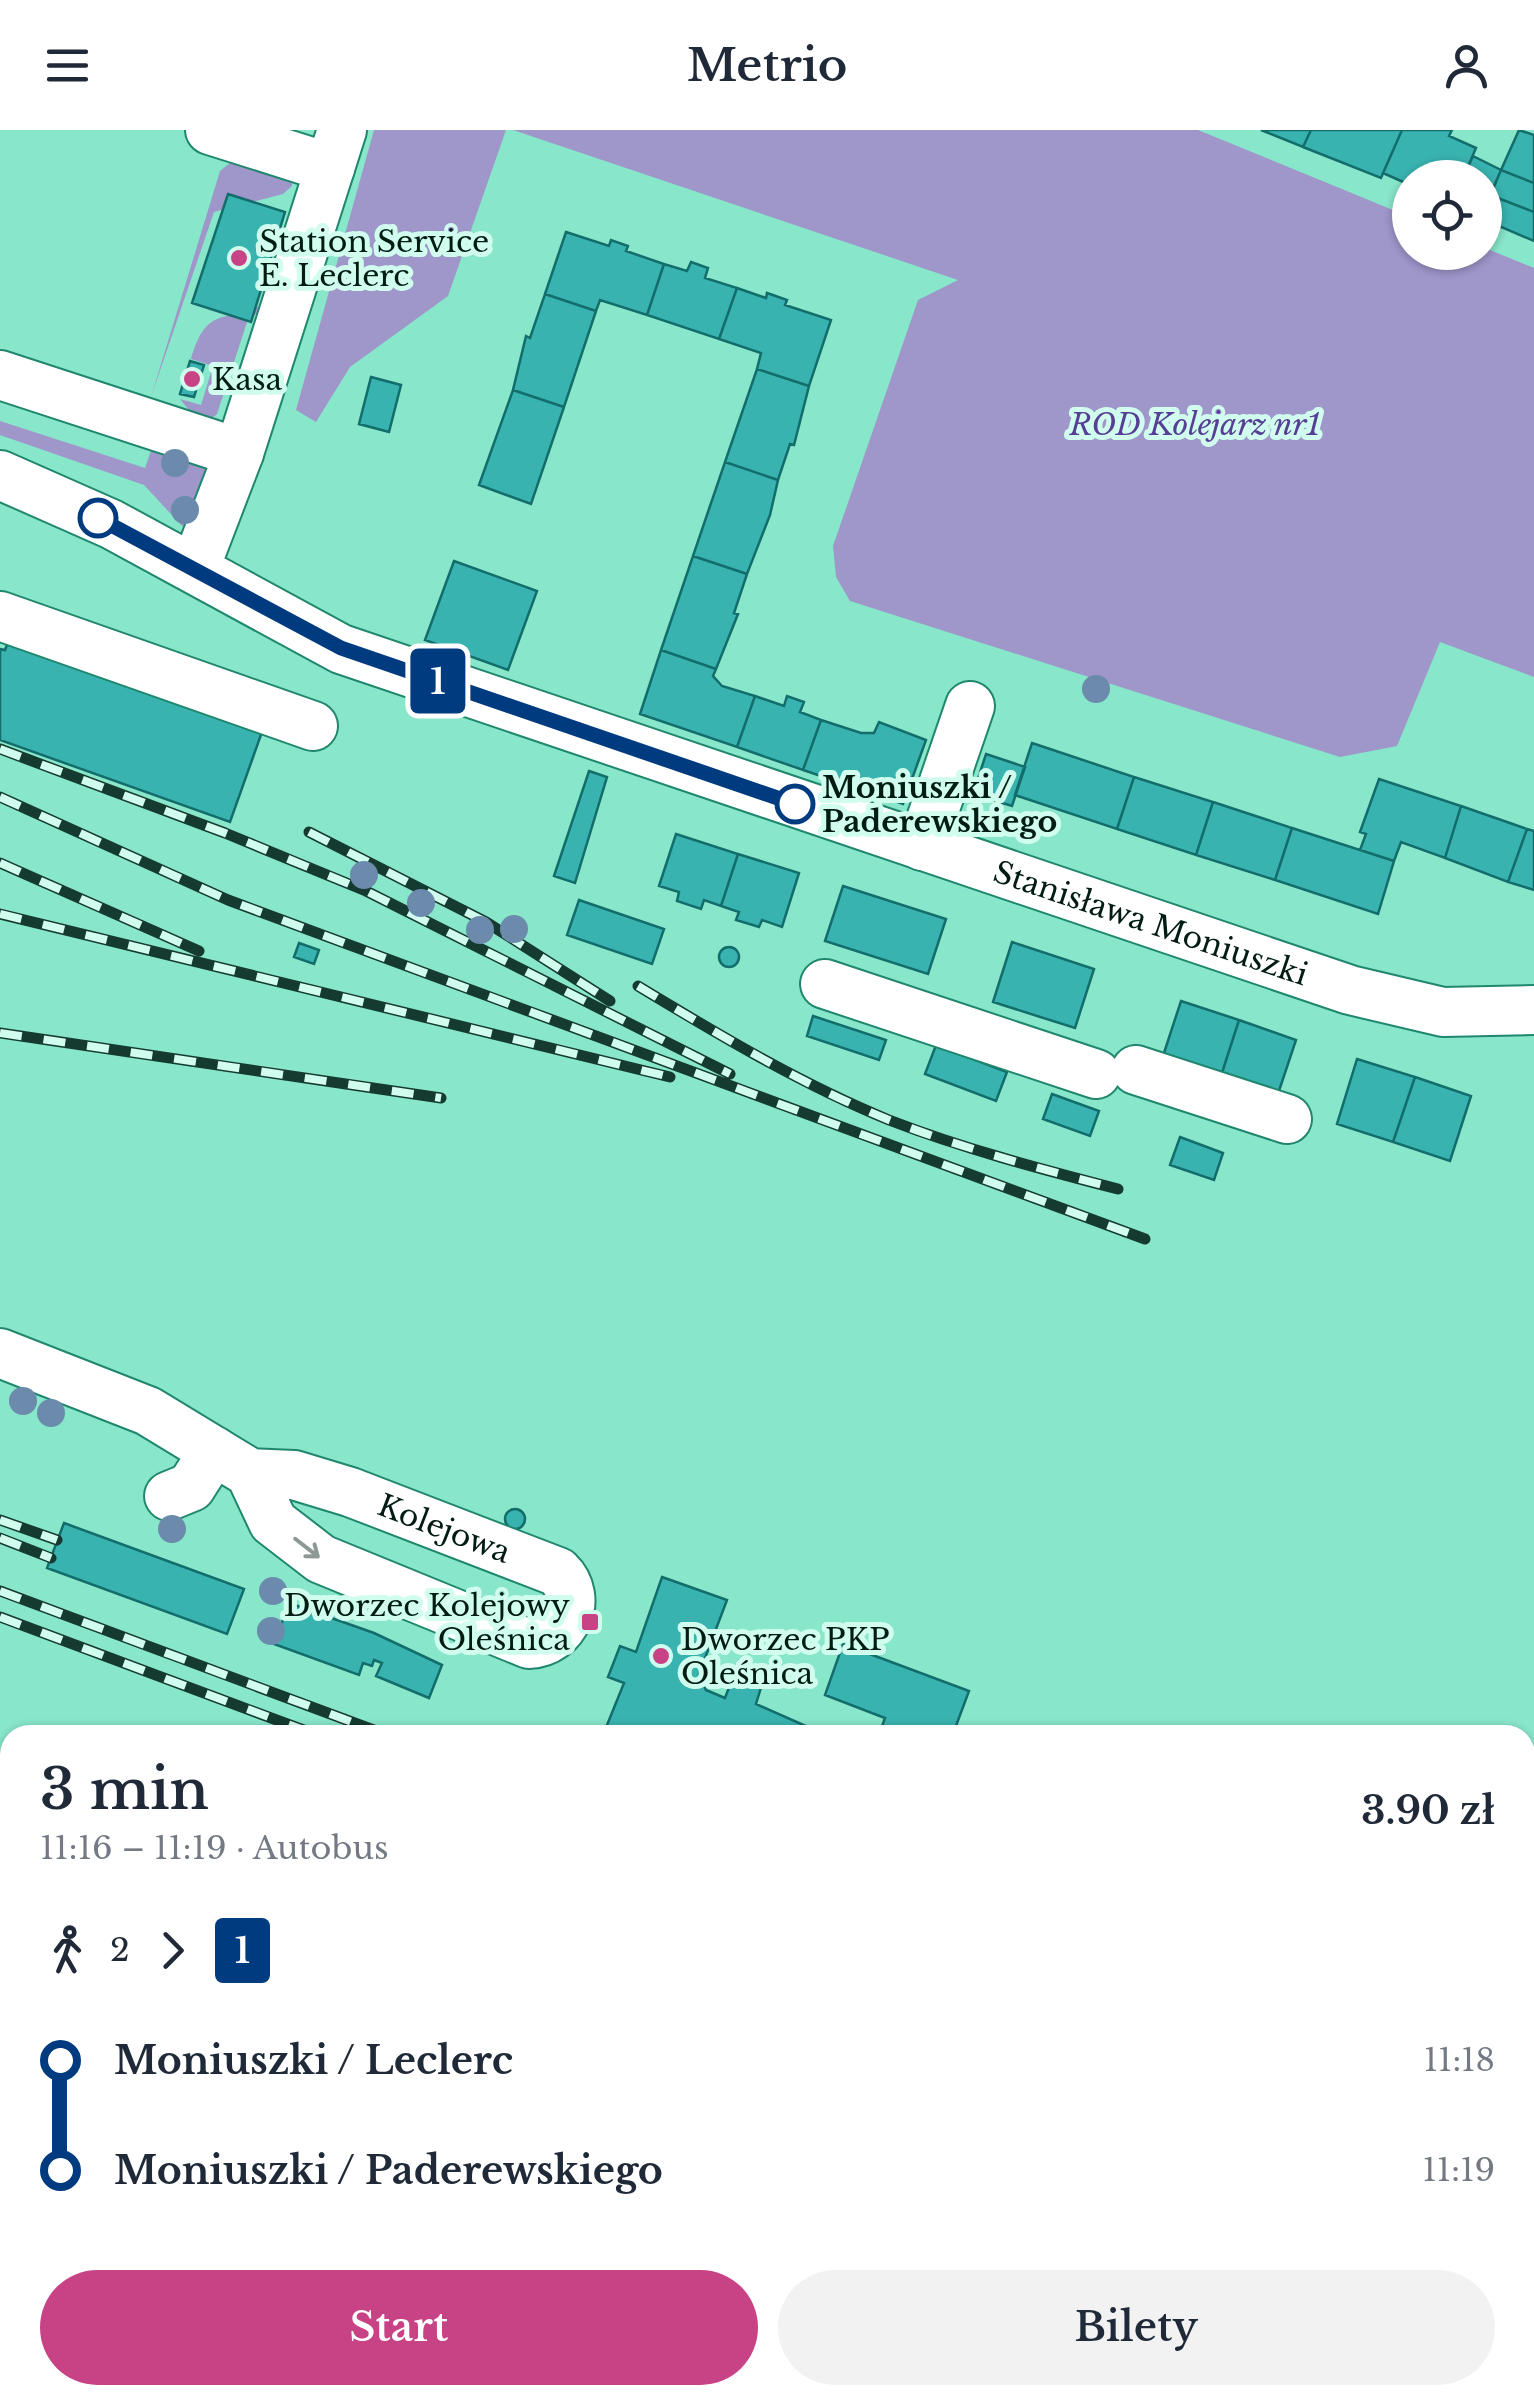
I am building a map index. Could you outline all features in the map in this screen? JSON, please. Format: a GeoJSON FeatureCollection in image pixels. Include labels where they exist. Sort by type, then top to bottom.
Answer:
{"type":"FeatureCollection","features":[{"type":"Feature","properties":{"kind":"street"},"geometry":{"type":"LineString","coordinates":[[194,568],[239,453],[336,149],[210,130]]}},
{"type":"Feature","properties":{"kind":"street"},"geometry":{"type":"LineString","coordinates":[[0,375],[239,453]]}},
{"type":"Feature","properties":{"kind":"street","name":"Stanisława Moniuszki"},"geometry":{"type":"LineString","coordinates":[[0,475],[95,516],[341,648],[1383,999],[1442,1012],[1534,1010]]}},
{"type":"Feature","properties":{"kind":"street"},"geometry":{"type":"LineString","coordinates":[[0,616],[313,726]]}},
{"type":"Feature","properties":{"kind":"street"},"geometry":{"type":"LineString","coordinates":[[922,846],[970,706]]}},
{"type":"Feature","properties":{"kind":"street"},"geometry":{"type":"LineString","coordinates":[[824,984],[1287,1120]]}},
{"type":"Feature","properties":{"kind":"street","name":"Kolejowa"},"geometry":{"type":"LineString","coordinates":[[0,1354],[148,1411],[232,1462],[350,1492],[558,1572],[570,1584],[572,1596],[557,1636],[545,1644],[529,1644],[338,1568],[273,1522],[232,1462]]}},
{"type":"Feature","properties":{"kind":"street"},"geometry":{"type":"LineString","coordinates":[[169,1496],[232,1462]]}},
{"type":"Feature","properties":{"kind":"green space"},"geometry":{"type":"Polygon","coordinates":[[[374,130],[506,130],[448,296],[350,367],[316,422],[296,410],[374,130]]]}},
{"type":"Feature","properties":{"kind":"green space","name":"ROD Kolejarz nr1"},"geometry":{"type":"Polygon","coordinates":[[[513,130],[1198,130],[1392,210],[1392,270],[1502,270],[1502,255],[1534,268],[1534,677],[1440,642],[1397,746],[1340,757],[850,601],[836,577],[833,546],[918,300],[958,280],[513,130]]]}},
{"type":"Feature","properties":{"kind":"green space"},"geometry":{"type":"Polygon","coordinates":[[[235,159],[292,181],[292,186],[283,194],[214,212],[151,397],[220,171],[235,159]]]}},
{"type":"Feature","properties":{"kind":"green space"},"geometry":{"type":"Polygon","coordinates":[[[264,304],[266,308],[248,319],[217,414],[212,418],[189,410],[180,399],[201,405],[213,366],[191,359],[203,330],[218,319],[264,304]]]}},
{"type":"Feature","properties":{"kind":"green space"},"geometry":{"type":"Polygon","coordinates":[[[0,421],[145,468],[154,442],[203,461],[208,469],[190,522],[182,526],[144,485],[0,435],[0,421]]]}},
{"type":"Feature","properties":{"kind":"building"},"geometry":{"type":"Polygon","coordinates":[[[1261,130],[1311,130],[1303,147],[1261,130]]]}},
{"type":"Feature","properties":{"kind":"building"},"geometry":{"type":"Polygon","coordinates":[[[1311,130],[1402,130],[1381,178],[1303,147],[1311,130]]]}},
{"type":"Feature","properties":{"kind":"building"},"geometry":{"type":"Polygon","coordinates":[[[1402,130],[1452,130],[1449,136],[1476,148],[1471,160],[1392,160],[1392,177],[1383,173],[1402,130]]]}},
{"type":"Feature","properties":{"kind":"building"},"geometry":{"type":"Polygon","coordinates":[[[1519,130],[1534,135],[1534,183],[1502,168],[1519,130]]]}},
{"type":"Feature","properties":{"kind":"building"},"geometry":{"type":"Polygon","coordinates":[[[1502,170],[1534,183],[1534,212],[1502,200],[1502,170]]]}},
{"type":"Feature","properties":{"kind":"building","name":"Station Service E. Leclerc"},"geometry":{"type":"Polygon","coordinates":[[[228,194],[285,212],[251,322],[192,303],[228,194]]]}},
{"type":"Feature","properties":{"kind":"building"},"geometry":{"type":"Polygon","coordinates":[[[1502,200],[1534,212],[1534,241],[1502,227],[1502,200]]]}},
{"type":"Feature","properties":{"kind":"building"},"geometry":{"type":"Polygon","coordinates":[[[566,232],[609,246],[611,240],[628,246],[626,251],[664,264],[647,315],[600,300],[596,311],[545,294],[566,232]]]}},
{"type":"Feature","properties":{"kind":"building"},"geometry":{"type":"Polygon","coordinates":[[[691,262],[708,268],[705,278],[737,288],[719,339],[647,315],[664,264],[687,271],[691,262]]]}},
{"type":"Feature","properties":{"kind":"building"},"geometry":{"type":"Polygon","coordinates":[[[737,288],[766,298],[767,293],[787,300],[785,305],[831,320],[809,386],[757,369],[761,353],[719,339],[737,288]]]}},
{"type":"Feature","properties":{"kind":"building"},"geometry":{"type":"Polygon","coordinates":[[[545,294],[596,311],[564,407],[513,390],[526,336],[530,338],[545,294]]]}},
{"type":"Feature","properties":{"kind":"building","name":"Kasa"},"geometry":{"type":"Polygon","coordinates":[[[190,361],[204,365],[194,397],[180,394],[190,361]]]}},
{"type":"Feature","properties":{"kind":"building"},"geometry":{"type":"Polygon","coordinates":[[[757,369],[809,386],[794,445],[790,444],[778,480],[725,462],[757,369]]]}},
{"type":"Feature","properties":{"kind":"building"},"geometry":{"type":"Polygon","coordinates":[[[371,377],[401,385],[389,432],[359,424],[371,377]]]}},
{"type":"Feature","properties":{"kind":"building"},"geometry":{"type":"Polygon","coordinates":[[[513,390],[564,407],[531,504],[479,485],[513,390]]]}},
{"type":"Feature","properties":{"kind":"building"},"geometry":{"type":"Polygon","coordinates":[[[725,462],[778,480],[770,515],[747,574],[693,556],[725,462]]]}},
{"type":"Feature","properties":{"kind":"building"},"geometry":{"type":"Polygon","coordinates":[[[693,556],[747,574],[734,613],[738,614],[716,669],[661,650],[693,556]]]}},
{"type":"Feature","properties":{"kind":"building"},"geometry":{"type":"Polygon","coordinates":[[[454,561],[537,591],[508,670],[425,640],[454,561]]]}},
{"type":"Feature","properties":{"kind":"building"},"geometry":{"type":"Polygon","coordinates":[[[10,637],[263,729],[230,822],[0,740],[0,649],[5,650],[10,637]]]}},
{"type":"Feature","properties":{"kind":"building"},"geometry":{"type":"Polygon","coordinates":[[[661,650],[716,669],[713,676],[722,686],[755,696],[737,747],[640,714],[661,650]]]}},
{"type":"Feature","properties":{"kind":"building"},"geometry":{"type":"Polygon","coordinates":[[[755,696],[784,706],[787,696],[804,702],[800,712],[821,720],[803,770],[737,747],[755,696]]]}},
{"type":"Feature","properties":{"kind":"building"},"geometry":{"type":"Polygon","coordinates":[[[821,720],[861,733],[874,733],[879,722],[926,740],[903,804],[803,770],[821,720]]]}},
{"type":"Feature","properties":{"kind":"building"},"geometry":{"type":"Polygon","coordinates":[[[1032,743],[1134,777],[1117,829],[1015,795],[1032,743]]]}},
{"type":"Feature","properties":{"kind":"building"},"geometry":{"type":"Polygon","coordinates":[[[986,754],[1025,767],[1012,806],[973,794],[986,754]]]}},
{"type":"Feature","properties":{"kind":"building"},"geometry":{"type":"Polygon","coordinates":[[[589,771],[607,777],[575,883],[554,876],[589,771]]]}},
{"type":"Feature","properties":{"kind":"building"},"geometry":{"type":"Polygon","coordinates":[[[1134,777],[1213,802],[1196,855],[1117,829],[1134,777]]]}},
{"type":"Feature","properties":{"kind":"building"},"geometry":{"type":"Polygon","coordinates":[[[1379,779],[1461,806],[1445,858],[1401,842],[1394,861],[1360,850],[1366,834],[1360,832],[1379,779]]]}},
{"type":"Feature","properties":{"kind":"building"},"geometry":{"type":"Polygon","coordinates":[[[1213,802],[1292,828],[1275,880],[1196,855],[1213,802]]]}},
{"type":"Feature","properties":{"kind":"building"},"geometry":{"type":"Polygon","coordinates":[[[1461,806],[1527,829],[1508,882],[1445,858],[1461,806]]]}},
{"type":"Feature","properties":{"kind":"building"},"geometry":{"type":"Polygon","coordinates":[[[1292,828],[1394,861],[1378,914],[1275,880],[1292,828]]]}},
{"type":"Feature","properties":{"kind":"building"},"geometry":{"type":"Polygon","coordinates":[[[1527,829],[1534,831],[1534,890],[1508,882],[1527,829]]]}},
{"type":"Feature","properties":{"kind":"building"},"geometry":{"type":"Polygon","coordinates":[[[676,834],[738,854],[721,906],[704,900],[701,909],[677,901],[679,892],[659,886],[676,834]]]}},
{"type":"Feature","properties":{"kind":"building"},"geometry":{"type":"Polygon","coordinates":[[[738,854],[799,873],[782,927],[762,920],[759,927],[736,920],[739,912],[721,906],[738,854]]]}},
{"type":"Feature","properties":{"kind":"building"},"geometry":{"type":"Polygon","coordinates":[[[843,886],[946,919],[928,974],[825,941],[843,886]]]}},
{"type":"Feature","properties":{"kind":"building"},"geometry":{"type":"Polygon","coordinates":[[[579,900],[664,929],[652,964],[567,935],[579,900]]]}},
{"type":"Feature","properties":{"kind":"building"},"geometry":{"type":"Polygon","coordinates":[[[1012,942],[1094,969],[1075,1028],[993,1002],[1012,942]]]}},
{"type":"Feature","properties":{"kind":"building"},"geometry":{"type":"Polygon","coordinates":[[[299,943],[319,950],[314,964],[294,957],[299,943]]]}},
{"type":"Feature","properties":{"kind":"building"},"geometry":{"type":"Polygon","coordinates":[[[729,947],[739,957],[729,967],[719,957],[729,947]]]}},
{"type":"Feature","properties":{"kind":"building"},"geometry":{"type":"Polygon","coordinates":[[[1181,1001],[1239,1020],[1221,1076],[1163,1056],[1181,1001]]]}},
{"type":"Feature","properties":{"kind":"building"},"geometry":{"type":"Polygon","coordinates":[[[813,1016],[886,1040],[879,1060],[807,1036],[813,1016]]]}},
{"type":"Feature","properties":{"kind":"building"},"geometry":{"type":"Polygon","coordinates":[[[1239,1020],[1296,1040],[1278,1094],[1221,1076],[1239,1020]]]}},
{"type":"Feature","properties":{"kind":"building"},"geometry":{"type":"Polygon","coordinates":[[[936,1045],[1007,1072],[996,1101],[925,1074],[936,1045]]]}},
{"type":"Feature","properties":{"kind":"building"},"geometry":{"type":"Polygon","coordinates":[[[1357,1059],[1415,1077],[1393,1142],[1337,1124],[1357,1059]]]}},
{"type":"Feature","properties":{"kind":"building"},"geometry":{"type":"Polygon","coordinates":[[[1415,1077],[1471,1096],[1450,1161],[1393,1142],[1415,1077]]]}},
{"type":"Feature","properties":{"kind":"building"},"geometry":{"type":"Polygon","coordinates":[[[1052,1094],[1099,1111],[1090,1136],[1043,1119],[1052,1094]]]}},
{"type":"Feature","properties":{"kind":"building"},"geometry":{"type":"Polygon","coordinates":[[[1180,1137],[1223,1153],[1214,1180],[1170,1165],[1180,1137]]]}},
{"type":"Feature","properties":{"kind":"building"},"geometry":{"type":"Polygon","coordinates":[[[515,1509],[525,1519],[515,1529],[505,1519],[515,1509]]]}},
{"type":"Feature","properties":{"kind":"building"},"geometry":{"type":"Polygon","coordinates":[[[64,1523],[244,1589],[227,1634],[47,1568],[64,1523]]]}},
{"type":"Feature","properties":{"kind":"building","name":"Dworzec PKP Oleśnica"},"geometry":{"type":"Polygon","coordinates":[[[662,1577],[727,1600],[699,1674],[706,1690],[725,1698],[739,1661],[766,1671],[756,1704],[803,1725],[607,1725],[624,1683],[608,1677],[620,1646],[636,1652],[662,1577]]]}},
{"type":"Feature","properties":{"kind":"building"},"geometry":{"type":"Polygon","coordinates":[[[289,1603],[374,1633],[442,1665],[429,1698],[376,1676],[382,1663],[374,1660],[372,1666],[363,1663],[359,1675],[274,1644],[289,1603]]]}},
{"type":"Feature","properties":{"kind":"building","name":"Dworzec PKP Oleśnica"},"geometry":{"type":"Polygon","coordinates":[[[843,1644],[969,1691],[956,1725],[883,1725],[885,1718],[825,1695],[843,1644]]]}},
{"type":"Feature","properties":{"kind":"railway"},"geometry":{"type":"LineString","coordinates":[[0,749],[225,833],[366,891],[730,1074]]}},
{"type":"Feature","properties":{"kind":"railway"},"geometry":{"type":"LineString","coordinates":[[0,797],[228,900],[1145,1239]]}},
{"type":"Feature","properties":{"kind":"railway"},"geometry":{"type":"LineString","coordinates":[[309,832],[486,922],[610,1001]]}},
{"type":"Feature","properties":{"kind":"railway"},"geometry":{"type":"LineString","coordinates":[[0,863],[199,951]]}},
{"type":"Feature","properties":{"kind":"railway"},"geometry":{"type":"LineString","coordinates":[[0,914],[670,1077]]}},
{"type":"Feature","properties":{"kind":"railway"},"geometry":{"type":"LineString","coordinates":[[638,986],[792,1075],[889,1120],[974,1149],[1118,1189]]}},
{"type":"Feature","properties":{"kind":"railway"},"geometry":{"type":"LineString","coordinates":[[0,1033],[441,1098]]}},
{"type":"Feature","properties":{"kind":"railway"},"geometry":{"type":"LineString","coordinates":[[0,1520],[57,1540]]}},
{"type":"Feature","properties":{"kind":"railway"},"geometry":{"type":"LineString","coordinates":[[0,1538],[51,1558]]}},
{"type":"Feature","properties":{"kind":"railway"},"geometry":{"type":"LineString","coordinates":[[0,1591],[360,1725]]}},
{"type":"Feature","properties":{"kind":"railway"},"geometry":{"type":"LineString","coordinates":[[0,1617],[290,1725]]}},
{"type":"Feature","properties":{"kind":"bus line","name":"1"},"geometry":{"type":"LineString","coordinates":[[98,518],[341,648],[795,804]]}},
{"type":"Feature","properties":{"kind":"place","name":"Station Service E. Leclerc"},"geometry":{"type":"Point","coordinates":[239,258]}},
{"type":"Feature","properties":{"kind":"place","name":"Kasa"},"geometry":{"type":"Point","coordinates":[192,379]}},
{"type":"Feature","properties":{"kind":"place","name":"Moniuszki / Paderewskiego"},"geometry":{"type":"Point","coordinates":[795,804]}},
{"type":"Feature","properties":{"kind":"place","name":"Dworzec Kolejowy Oleśnica"},"geometry":{"type":"Point","coordinates":[590,1622]}},
{"type":"Feature","properties":{"kind":"place","name":"Dworzec PKP Oleśnica"},"geometry":{"type":"Point","coordinates":[661,1656]}}]}
